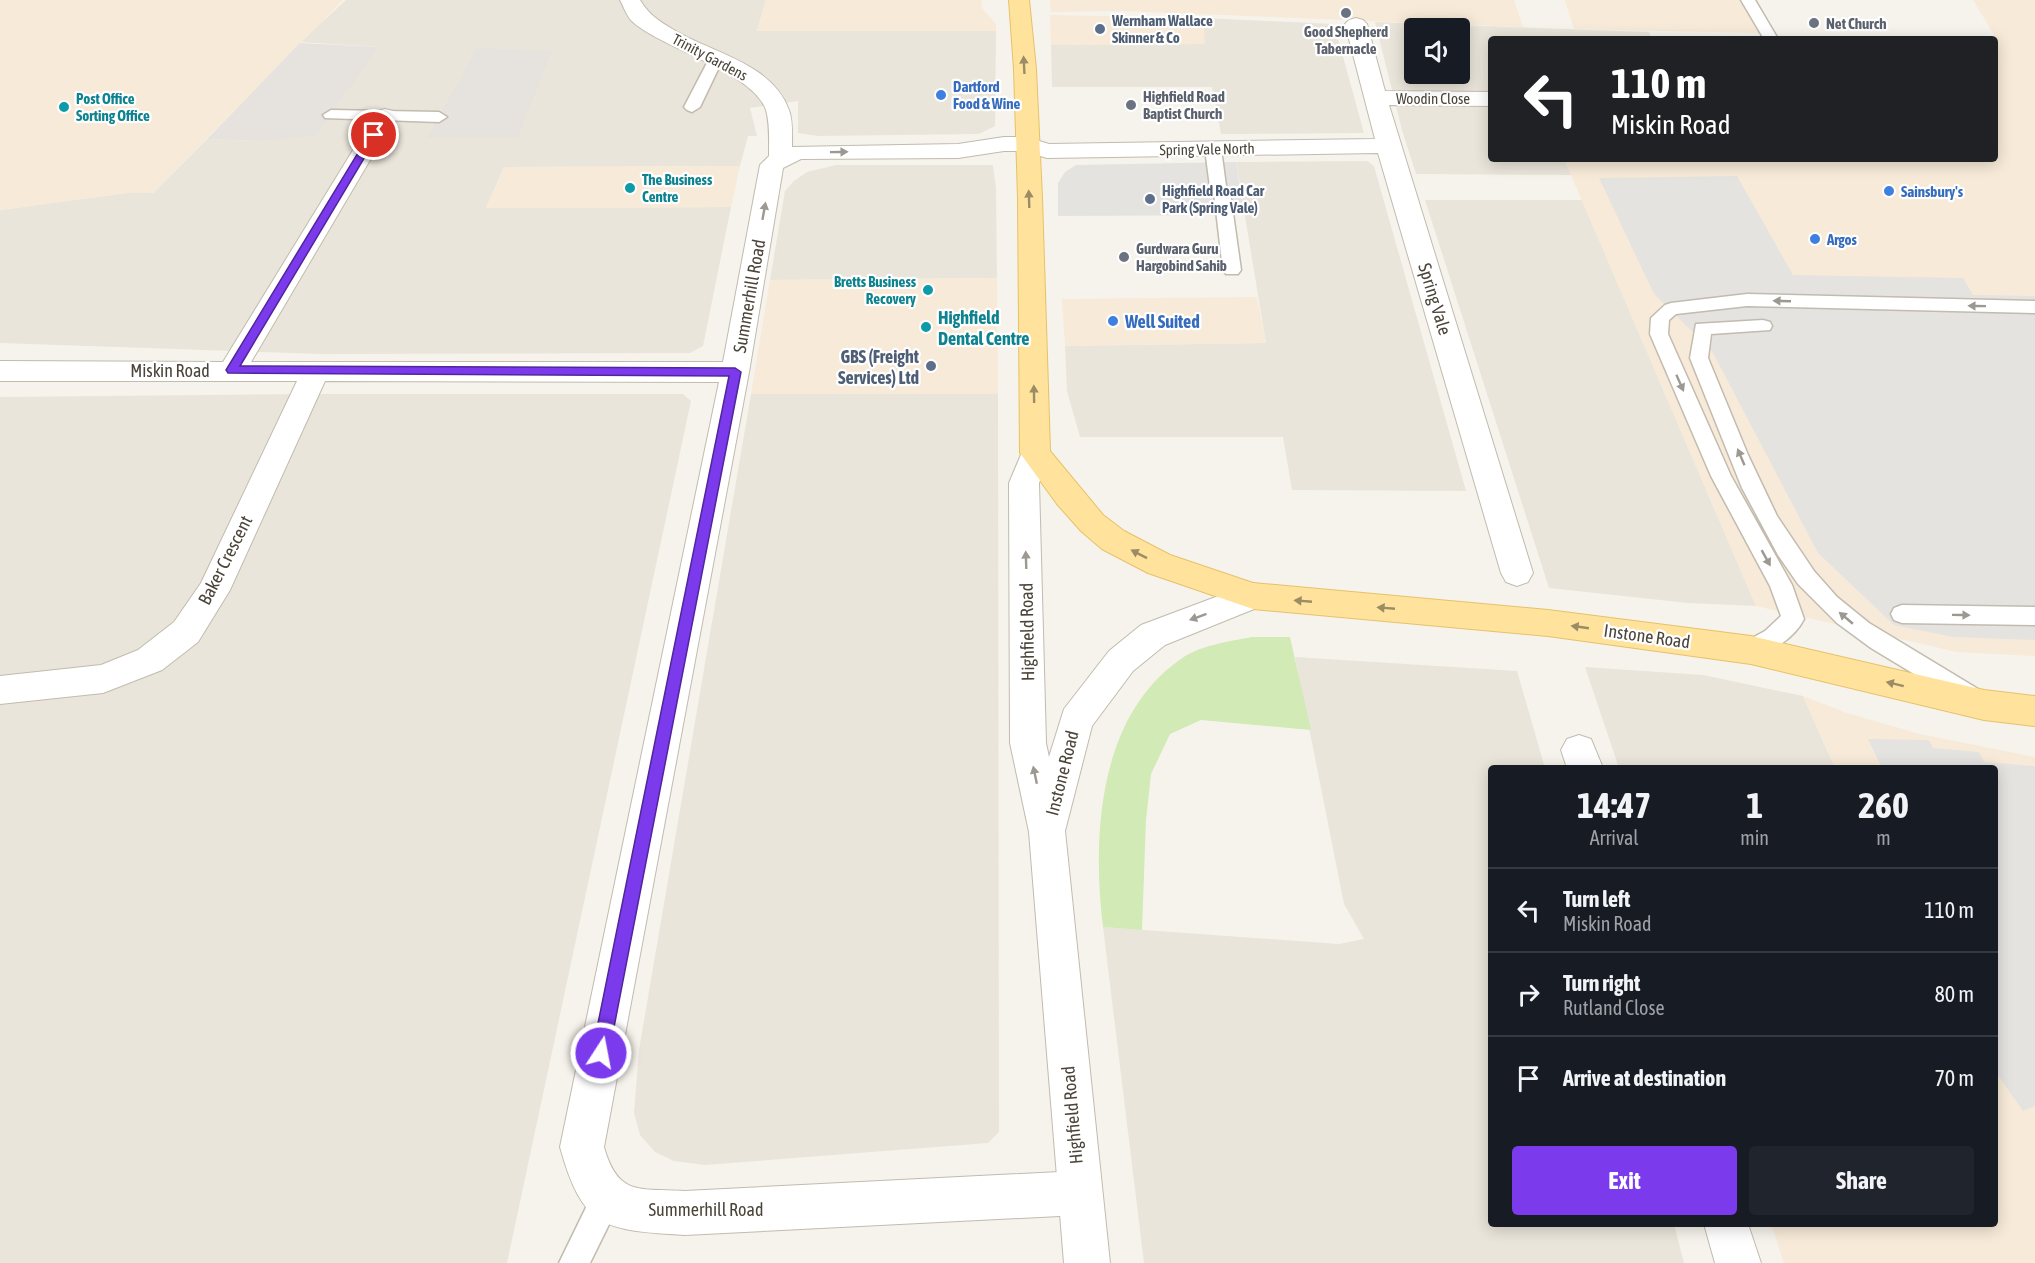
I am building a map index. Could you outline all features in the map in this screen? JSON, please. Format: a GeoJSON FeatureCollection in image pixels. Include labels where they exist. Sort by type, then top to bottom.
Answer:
{"type":"FeatureCollection","features":[{"type":"Feature","properties":{"kind":"main road","name":"Highfield Road"},"geometry":{"type":"LineString","coordinates":[[1019,0],[1025,69],[1035,453]]}},
{"type":"Feature","properties":{"kind":"main road","name":"Instone Road"},"geometry":{"type":"LineString","coordinates":[[1035,453],[1092,523],[1113,540],[1160,564],[1252,597],[1548,623],[1751,650],[1984,705],[2035,711]]}},
{"type":"Feature","properties":{"kind":"street","name":"Trinity Gardens"},"geometry":{"type":"LineString","coordinates":[[630,0],[640,18],[715,61],[746,74],[767,91],[777,109],[780,123],[781,158]]}},
{"type":"Feature","properties":{"kind":"street","name":"Spring Vale"},"geometry":{"type":"LineString","coordinates":[[1356,24],[1388,146],[1517,573]]}},
{"type":"Feature","properties":{"kind":"street","name":"Woodin Close"},"geometry":{"type":"LineString","coordinates":[[1374,98],[1488,99]]}},
{"type":"Feature","properties":{"kind":"street"},"geometry":{"type":"LineString","coordinates":[[232,370],[385,116]]}},
{"type":"Feature","properties":{"kind":"street"},"geometry":{"type":"LineString","coordinates":[[781,158],[799,152],[958,151],[1004,144],[1026,144]]}},
{"type":"Feature","properties":{"kind":"street","name":"Spring Vale North"},"geometry":{"type":"LineString","coordinates":[[1026,144],[1047,151],[1388,146]]}},
{"type":"Feature","properties":{"kind":"street","name":"Summerhill Road"},"geometry":{"type":"LineString","coordinates":[[781,158],[772,165],[735,372],[582,1147],[589,1172],[607,1198],[633,1209],[685,1213],[1079,1194]]}},
{"type":"Feature","properties":{"kind":"street","name":"Miskin Road"},"geometry":{"type":"LineString","coordinates":[[0,371],[735,372]]}},
{"type":"Feature","properties":{"kind":"street","name":"Baker Crescent"},"geometry":{"type":"LineString","coordinates":[[0,690],[103,679],[150,660],[186,632],[214,590],[316,371]]}},
{"type":"Feature","properties":{"kind":"street","name":"Highfield Road"},"geometry":{"type":"LineString","coordinates":[[1035,453],[1024,483],[1028,743],[1047,832],[1087,1263]]}},
{"type":"Feature","properties":{"kind":"street","name":"Instone Road"},"geometry":{"type":"LineString","coordinates":[[1047,832],[1076,720],[1121,661],[1153,635],[1252,597]]}},
{"type":"Feature","properties":{"kind":"street"},"geometry":{"type":"LineString","coordinates":[[1727,1227],[1738,1263]]}},
{"type":"Feature","properties":{"kind":"lane"},"geometry":{"type":"LineString","coordinates":[[1748,0],[1770,36]]}},
{"type":"Feature","properties":{"kind":"lane"},"geometry":{"type":"LineString","coordinates":[[692,107],[715,61]]}},
{"type":"Feature","properties":{"kind":"lane"},"geometry":{"type":"LineString","coordinates":[[331,115],[439,117]]}},
{"type":"Feature","properties":{"kind":"lane"},"geometry":{"type":"LineString","coordinates":[[1213,148],[1218,187],[1222,192],[1232,270]]}},
{"type":"Feature","properties":{"kind":"lane"},"geometry":{"type":"LineString","coordinates":[[1751,650],[1773,638],[1793,619],[1781,585],[1721,476],[1659,334],[1660,318],[1671,309],[1748,300],[2035,307]]}},
{"type":"Feature","properties":{"kind":"lane"},"geometry":{"type":"LineString","coordinates":[[1763,326],[1703,328],[1699,358],[1770,527],[1795,566],[1829,603],[1851,622],[1984,705]]}},
{"type":"Feature","properties":{"kind":"lane"},"geometry":{"type":"LineString","coordinates":[[1902,614],[2035,616]]}},
{"type":"Feature","properties":{"kind":"lane"},"geometry":{"type":"LineString","coordinates":[[574,1263],[607,1198]]}},
{"type":"Feature","properties":{"kind":"shaded area"},"geometry":{"type":"Polygon","coordinates":[[[0,0],[343,0],[153,193],[127,193],[0,210],[0,0]]]}},
{"type":"Feature","properties":{"kind":"shaded area"},"geometry":{"type":"Polygon","coordinates":[[[346,0],[766,0],[757,31],[996,31],[995,126],[979,134],[818,136],[798,133],[798,101],[750,108],[757,136],[748,136],[740,166],[504,167],[486,208],[731,207],[703,346],[690,353],[321,354],[0,343],[0,210],[127,193],[153,193],[207,139],[257,141],[379,47],[300,42],[346,0]]]}},
{"type":"Feature","properties":{"kind":"shaded area"},"geometry":{"type":"Polygon","coordinates":[[[766,0],[982,0],[981,7],[996,24],[996,31],[757,31],[766,0]]]}},
{"type":"Feature","properties":{"kind":"shaded area"},"geometry":{"type":"Polygon","coordinates":[[[1050,0],[1514,0],[1523,27],[1470,25],[1470,18],[1404,18],[1404,22],[1122,11],[1051,12],[1050,0]]]}},
{"type":"Feature","properties":{"kind":"shaded area"},"geometry":{"type":"Polygon","coordinates":[[[1565,0],[1741,0],[1759,33],[1574,29],[1565,0]]]}},
{"type":"Feature","properties":{"kind":"shaded area"},"geometry":{"type":"Polygon","coordinates":[[[1973,0],[2035,0],[2035,656],[1957,652],[1756,606],[1565,162],[1998,162],[1999,43],[1998,36],[1995,36],[1973,0]]]}},
{"type":"Feature","properties":{"kind":"shaded area"},"geometry":{"type":"Polygon","coordinates":[[[1050,15],[1203,18],[1205,44],[1051,45],[1050,15]]]}},
{"type":"Feature","properties":{"kind":"shaded area"},"geometry":{"type":"Polygon","coordinates":[[[1203,18],[1334,24],[1364,133],[1221,134],[1212,87],[1052,87],[1051,45],[1204,44],[1203,18]]]}},
{"type":"Feature","properties":{"kind":"shaded area"},"geometry":{"type":"Polygon","coordinates":[[[1375,22],[1404,23],[1404,84],[1470,84],[1470,25],[1649,32],[1651,36],[1488,36],[1488,162],[1565,162],[1571,175],[1416,174],[1402,130],[1375,22]]]}},
{"type":"Feature","properties":{"kind":"shaded area"},"geometry":{"type":"Polygon","coordinates":[[[300,43],[379,47],[315,136],[257,141],[207,139],[300,43]]]}},
{"type":"Feature","properties":{"kind":"shaded area"},"geometry":{"type":"Polygon","coordinates":[[[477,48],[552,51],[518,137],[427,138],[477,48]]]}},
{"type":"Feature","properties":{"kind":"shaded area"},"geometry":{"type":"Polygon","coordinates":[[[1367,161],[1374,166],[1466,491],[1292,490],[1283,437],[1080,437],[1067,391],[1065,346],[1266,343],[1236,162],[1367,161]]]}},
{"type":"Feature","properties":{"kind":"shaded area","name":"Highfield Road Car Park (Spring Vale)"},"geometry":{"type":"Polygon","coordinates":[[[1236,162],[1244,215],[1058,216],[1058,183],[1065,172],[1076,165],[1236,162]]]}},
{"type":"Feature","properties":{"kind":"shaded area"},"geometry":{"type":"Polygon","coordinates":[[[836,165],[993,165],[996,189],[997,278],[770,280],[785,191],[807,172],[836,165]]]}},
{"type":"Feature","properties":{"kind":"shaded area"},"geometry":{"type":"Polygon","coordinates":[[[740,166],[731,207],[486,208],[504,167],[740,166]]]}},
{"type":"Feature","properties":{"kind":"shaded area"},"geometry":{"type":"Polygon","coordinates":[[[1737,176],[1793,275],[1963,278],[1973,295],[2035,296],[2035,640],[1953,637],[1894,625],[1818,553],[1712,351],[1654,294],[1599,178],[1737,176]]]}},
{"type":"Feature","properties":{"kind":"shaded area"},"geometry":{"type":"Polygon","coordinates":[[[1425,200],[1582,200],[1756,606],[1688,603],[1549,588],[1425,200]]]}},
{"type":"Feature","properties":{"kind":"shaded area"},"geometry":{"type":"Polygon","coordinates":[[[997,278],[998,394],[751,394],[770,280],[997,278]]]}},
{"type":"Feature","properties":{"kind":"shaded area"},"geometry":{"type":"Polygon","coordinates":[[[1257,297],[1266,343],[1065,346],[1062,299],[1257,297]]]}},
{"type":"Feature","properties":{"kind":"shaded area"},"geometry":{"type":"Polygon","coordinates":[[[683,394],[691,401],[507,1263],[0,1263],[0,397],[683,394]]]}},
{"type":"Feature","properties":{"kind":"shaded area"},"geometry":{"type":"Polygon","coordinates":[[[751,394],[998,394],[999,1132],[988,1143],[705,1165],[674,1161],[655,1152],[640,1135],[634,1113],[639,1050],[751,394]]]}},
{"type":"Feature","properties":{"kind":"shaded area"},"geometry":{"type":"Polygon","coordinates":[[[1295,657],[1517,671],[1544,765],[1488,765],[1488,1227],[1675,1227],[1684,1263],[1144,1263],[1103,927],[1339,944],[1364,939],[1344,904],[1295,657]]]}},
{"type":"Feature","properties":{"kind":"shaded area"},"geometry":{"type":"Polygon","coordinates":[[[1585,667],[1703,675],[1803,696],[1834,765],[1618,765],[1585,667]]]}},
{"type":"Feature","properties":{"kind":"shaded area"},"geometry":{"type":"Polygon","coordinates":[[[1803,696],[1847,713],[1920,734],[2035,757],[2035,1263],[1784,1263],[1772,1227],[1998,1227],[1998,765],[1834,765],[1803,696]]]}},
{"type":"Feature","properties":{"kind":"shaded area"},"geometry":{"type":"Polygon","coordinates":[[[1868,739],[1929,740],[1933,748],[1979,752],[1984,762],[2035,766],[2035,1106],[2023,1111],[1998,1075],[1998,765],[1881,765],[1868,739]]]}},
{"type":"Feature","properties":{"kind":"green space"},"geometry":{"type":"Polygon","coordinates":[[[1252,637],[1290,637],[1311,730],[1201,720],[1170,734],[1151,774],[1146,820],[1142,930],[1103,927],[1099,856],[1101,819],[1106,782],[1116,747],[1131,714],[1151,685],[1178,661],[1195,651],[1252,637]]]}},
{"type":"Feature","properties":{"kind":"place","name":"Good Shepherd Tabernacle"},"geometry":{"type":"Point","coordinates":[1346,13]}},
{"type":"Feature","properties":{"kind":"place","name":"Net Church"},"geometry":{"type":"Point","coordinates":[1814,23]}},
{"type":"Feature","properties":{"kind":"place","name":"Wernham Wallace Skinner & Co"},"geometry":{"type":"Point","coordinates":[1100,29]}},
{"type":"Feature","properties":{"kind":"place","name":"Dartford Food & Wine"},"geometry":{"type":"Point","coordinates":[941,95]}},
{"type":"Feature","properties":{"kind":"place","name":"Highfield Road Baptist Church"},"geometry":{"type":"Point","coordinates":[1131,105]}},
{"type":"Feature","properties":{"kind":"place","name":"Post Office Sorting Office"},"geometry":{"type":"Point","coordinates":[64,107]}},
{"type":"Feature","properties":{"kind":"place","name":"The Business Centre"},"geometry":{"type":"Point","coordinates":[630,188]}},
{"type":"Feature","properties":{"kind":"place","name":"Sainsbury's"},"geometry":{"type":"Point","coordinates":[1889,191]}},
{"type":"Feature","properties":{"kind":"place","name":"Highfield Road Car Park (Spring Vale)"},"geometry":{"type":"Point","coordinates":[1150,199]}},
{"type":"Feature","properties":{"kind":"place","name":"Argos"},"geometry":{"type":"Point","coordinates":[1815,239]}},
{"type":"Feature","properties":{"kind":"place","name":"Gurdwara Guru Hargobind Sahib"},"geometry":{"type":"Point","coordinates":[1124,257]}},
{"type":"Feature","properties":{"kind":"place","name":"Bretts Business Recovery"},"geometry":{"type":"Point","coordinates":[928,290]}},
{"type":"Feature","properties":{"kind":"place","name":"Well Suited"},"geometry":{"type":"Point","coordinates":[1113,321]}},
{"type":"Feature","properties":{"kind":"place","name":"Highfield Dental Centre"},"geometry":{"type":"Point","coordinates":[926,327]}},
{"type":"Feature","properties":{"kind":"place","name":"GBS (Freight Services) Ltd"},"geometry":{"type":"Point","coordinates":[931,366]}},
{"type":"Feature","properties":{"kind":"route"},"geometry":{"type":"LineString","coordinates":[[374,135],[232,370],[735,372],[601,1053]]}}]}
